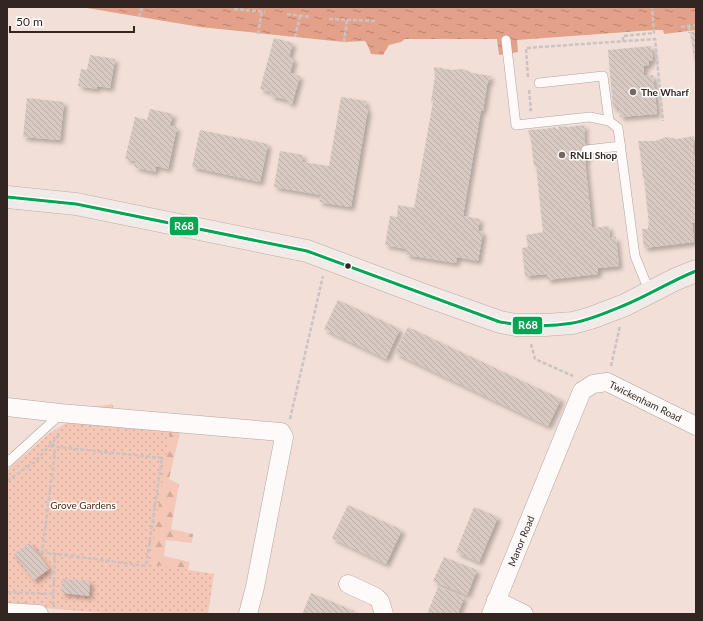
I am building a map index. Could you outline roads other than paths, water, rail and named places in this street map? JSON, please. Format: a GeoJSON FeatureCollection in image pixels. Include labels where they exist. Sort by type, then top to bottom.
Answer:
{"type":"FeatureCollection","features":[{"type":"Feature","properties":{"kind":"main road"},"geometry":{"type":"LineString","coordinates":[[7,197],[76,204],[307,251],[483,316],[500,322],[516,325],[573,323],[591,318],[625,305],[696,270]]}},
{"type":"Feature","properties":{"kind":"street","name":"Twickenham Road"},"geometry":{"type":"LineString","coordinates":[[600,383],[696,426]]}},
{"type":"Feature","properties":{"kind":"street","name":"Manor Road"},"geometry":{"type":"LineString","coordinates":[[494,607],[582,391],[600,383]]}},
{"type":"Feature","properties":{"kind":"street"},"geometry":{"type":"LineString","coordinates":[[7,407],[56,417],[281,432],[284,437],[283,445],[255,587],[248,614]]}},
{"type":"Feature","properties":{"kind":"street"},"geometry":{"type":"LineString","coordinates":[[348,584],[376,597],[380,601],[384,614]]}},
{"type":"Feature","properties":{"kind":"street"},"geometry":{"type":"LineString","coordinates":[[494,607],[524,614]]}},
{"type":"Feature","properties":{"kind":"street"},"geometry":{"type":"LineString","coordinates":[[7,612],[46,611]]}},
{"type":"Feature","properties":{"kind":"lane"},"geometry":{"type":"LineString","coordinates":[[506,40],[516,125],[590,117],[609,121],[618,128],[622,146],[635,256],[650,293]]}},
{"type":"Feature","properties":{"kind":"lane"},"geometry":{"type":"LineString","coordinates":[[539,83],[603,76],[609,121]]}},
{"type":"Feature","properties":{"kind":"lane"},"geometry":{"type":"LineString","coordinates":[[586,150],[622,146]]}},
{"type":"Feature","properties":{"kind":"lane"},"geometry":{"type":"LineString","coordinates":[[7,459],[8,462],[56,417]]}},
{"type":"Feature","properties":{"kind":"water"},"geometry":{"type":"Polygon","coordinates":[[[81,7],[696,7],[696,30],[664,34],[663,30],[654,30],[517,40],[518,52],[499,55],[497,39],[405,39],[401,42],[389,45],[383,55],[371,54],[365,41],[344,42],[200,27],[81,7]]]}},
{"type":"Feature","properties":{"kind":"place","name":"The Wharf"},"geometry":{"type":"Point","coordinates":[633,92]}},
{"type":"Feature","properties":{"kind":"place","name":"RNLI Shop"},"geometry":{"type":"Point","coordinates":[562,155]}},
{"type":"Feature","properties":{"kind":"park label","name":"Grove Gardens"},"geometry":{"type":"Point","coordinates":[83,505]}}]}
